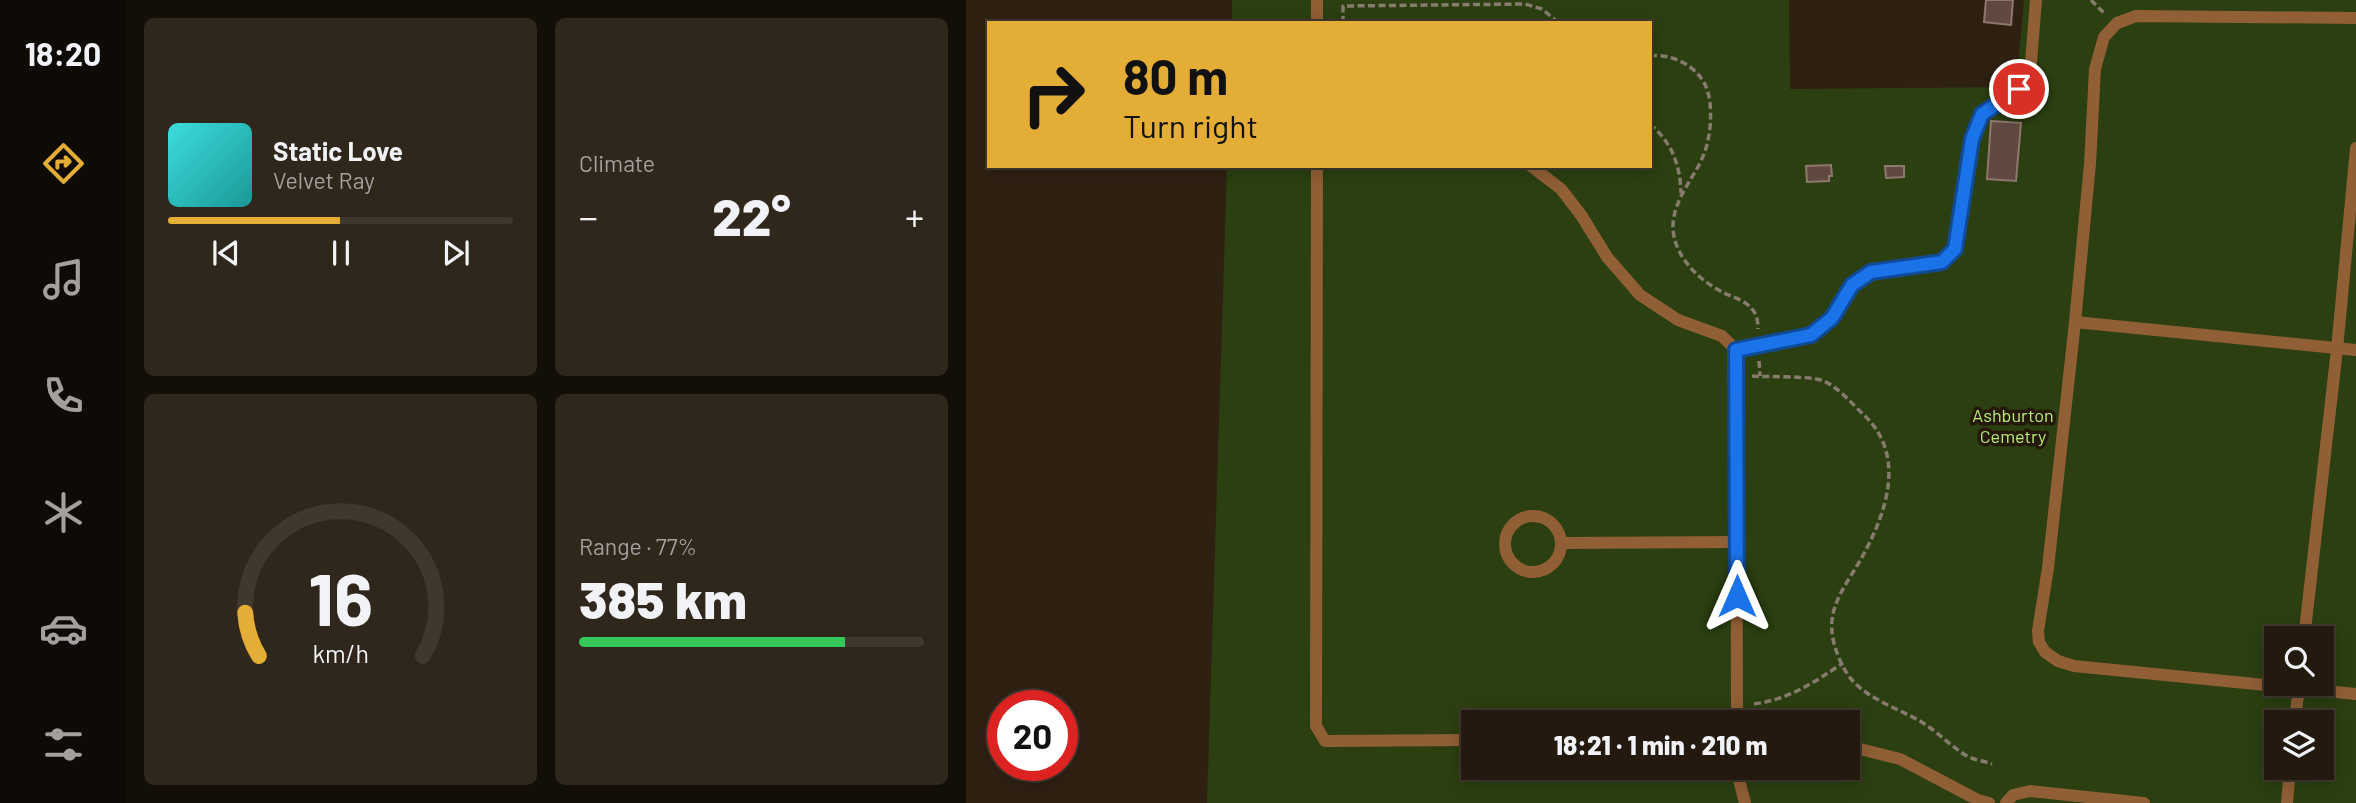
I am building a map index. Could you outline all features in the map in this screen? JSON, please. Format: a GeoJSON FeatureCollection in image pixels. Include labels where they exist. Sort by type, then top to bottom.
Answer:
{"type":"FeatureCollection","features":[{"type":"Feature","properties":{"kind":"lane"},"geometry":{"type":"LineString","coordinates":[[1317,0],[1317,21]]}},
{"type":"Feature","properties":{"kind":"lane"},"geometry":{"type":"LineString","coordinates":[[1736,350],[1789,344],[1811,335],[1832,318],[1852,285],[1871,272],[1942,262],[1955,249],[1972,139],[1982,114],[2019,89],[2030,75],[2036,0]]}},
{"type":"Feature","properties":{"kind":"lane"},"geometry":{"type":"LineString","coordinates":[[2264,683],[2074,666],[2058,661],[2045,652],[2039,642],[2038,631],[2048,568],[2075,322],[2090,164],[2095,69],[2104,37],[2117,23],[2136,16],[2356,18]]}},
{"type":"Feature","properties":{"kind":"lane"},"geometry":{"type":"LineString","coordinates":[[2305,626],[2337,348],[2356,148]]}},
{"type":"Feature","properties":{"kind":"lane"},"geometry":{"type":"LineString","coordinates":[[1317,168],[1316,726],[1325,741],[1461,740]]}},
{"type":"Feature","properties":{"kind":"lane"},"geometry":{"type":"LineString","coordinates":[[1534,168],[1561,189],[1607,257],[1640,295],[1678,320],[1722,336],[1736,350],[1736,710]]}},
{"type":"Feature","properties":{"kind":"lane"},"geometry":{"type":"LineString","coordinates":[[2075,322],[2356,350]]}},
{"type":"Feature","properties":{"kind":"lane"},"geometry":{"type":"LineString","coordinates":[[1531,517],[1548,521],[1559,534],[1561,543],[1555,561],[1540,571],[1521,570],[1508,557],[1505,548],[1509,530],[1523,519],[1531,517]]}},
{"type":"Feature","properties":{"kind":"lane"},"geometry":{"type":"LineString","coordinates":[[1561,543],[1737,542]]}},
{"type":"Feature","properties":{"kind":"lane"},"geometry":{"type":"LineString","coordinates":[[2334,691],[2356,694]]}},
{"type":"Feature","properties":{"kind":"lane"},"geometry":{"type":"LineString","coordinates":[[1860,749],[1900,759],[1978,800],[1989,803]]}},
{"type":"Feature","properties":{"kind":"lane"},"geometry":{"type":"LineString","coordinates":[[1739,780],[1745,803]]}},
{"type":"Feature","properties":{"kind":"lane"},"geometry":{"type":"LineString","coordinates":[[2287,803],[2289,780]]}},
{"type":"Feature","properties":{"kind":"lane"},"geometry":{"type":"LineString","coordinates":[[2006,803],[2013,795],[2030,791],[2144,803]]}},
{"type":"Feature","properties":{"kind":"path"},"geometry":{"type":"LineString","coordinates":[[1343,21],[1343,3],[1525,4],[1542,9],[1557,21]]}},
{"type":"Feature","properties":{"kind":"path"},"geometry":{"type":"LineString","coordinates":[[1652,56],[1671,58],[1684,63],[1702,77],[1707,88],[1711,116],[1706,149],[1681,195],[1673,227],[1675,238],[1684,258],[1701,278],[1753,309],[1758,321],[1760,376]]}},
{"type":"Feature","properties":{"kind":"path"},"geometry":{"type":"LineString","coordinates":[[1652,126],[1662,134],[1678,163],[1681,195]]}},
{"type":"Feature","properties":{"kind":"path"},"geometry":{"type":"LineString","coordinates":[[1736,375],[1820,379],[1870,421],[1880,435],[1889,470],[1890,487],[1870,542],[1841,592],[1833,612],[1831,631],[1835,647],[1851,679],[1865,691],[1935,731],[1967,756],[1992,764]]}},
{"type":"Feature","properties":{"kind":"path"},"geometry":{"type":"LineString","coordinates":[[1737,705],[1782,698],[1799,691],[1843,663]]}},
{"type":"Feature","properties":{"kind":"green space","name":"Ashburton Cemetry"},"geometry":{"type":"Polygon","coordinates":[[[1232,0],[1789,0],[1790,89],[2016,87],[2024,0],[2356,0],[2356,803],[1207,803],[1227,168],[1652,168],[1652,21],[1232,21],[1232,0]]]}},
{"type":"Feature","properties":{"kind":"building"},"geometry":{"type":"Polygon","coordinates":[[[1986,0],[2013,0],[2011,25],[1984,22],[1986,0]]]}},
{"type":"Feature","properties":{"kind":"building"},"geometry":{"type":"Polygon","coordinates":[[[1991,121],[2021,123],[2016,181],[1987,179],[1991,121]]]}},
{"type":"Feature","properties":{"kind":"building"},"geometry":{"type":"Polygon","coordinates":[[[1831,165],[1832,176],[1829,176],[1829,181],[1807,182],[1806,166],[1831,165]]]}},
{"type":"Feature","properties":{"kind":"building"},"geometry":{"type":"Polygon","coordinates":[[[1885,166],[1904,166],[1904,177],[1886,178],[1885,166]]]}},
{"type":"Feature","properties":{"kind":"route"},"geometry":{"type":"LineString","coordinates":[[1737,596],[1736,350],[1811,335],[1832,318],[1852,285],[1871,272],[1942,262],[1955,249],[1972,139],[1982,114],[2019,89]]}}]}
